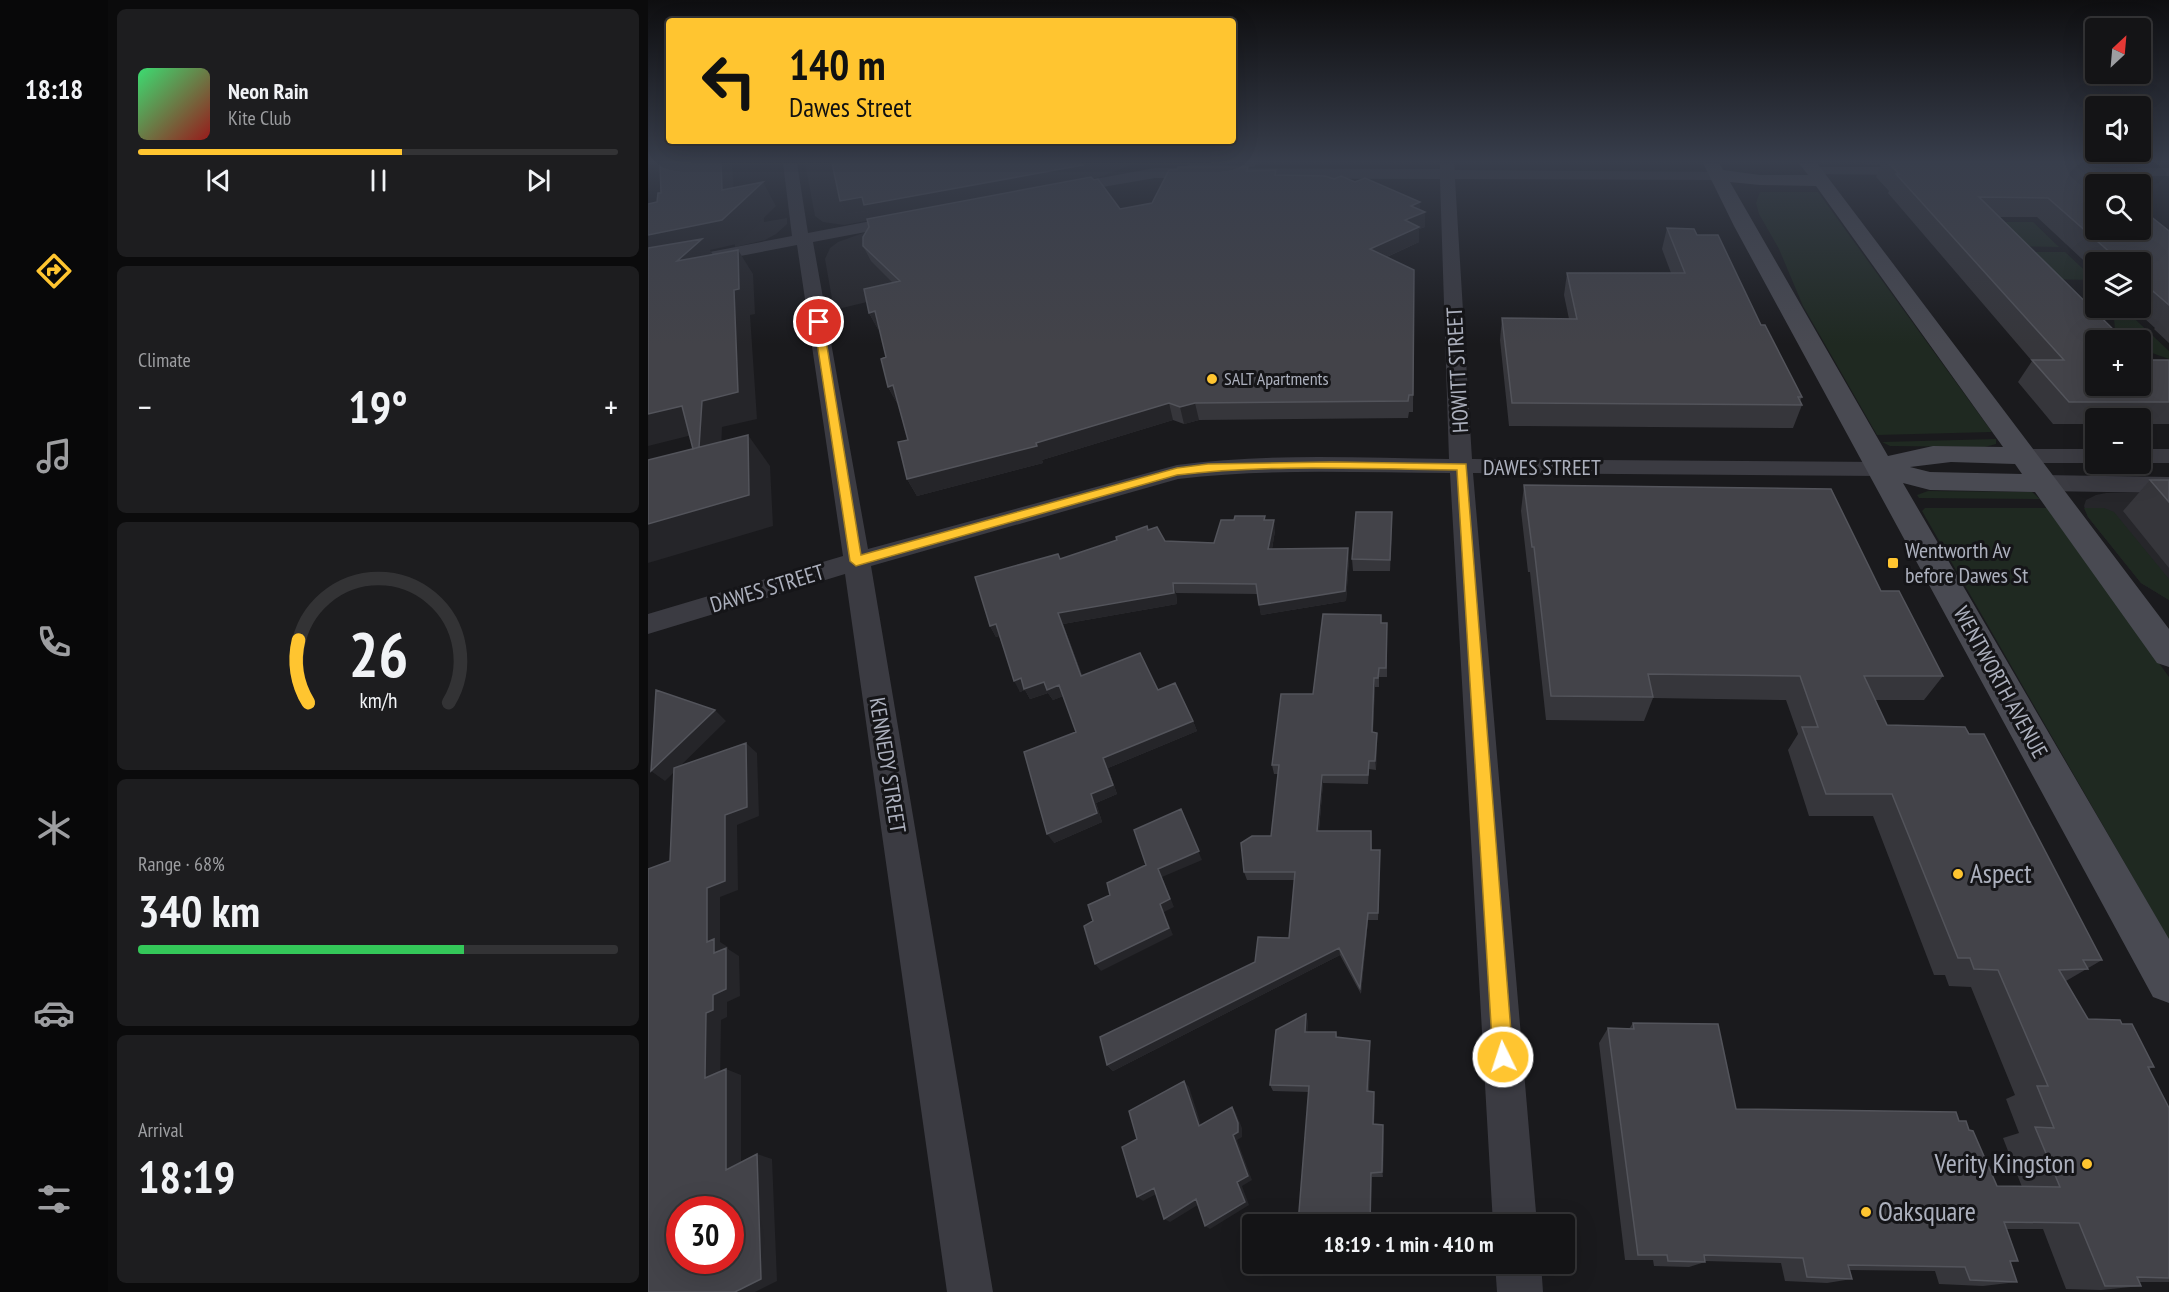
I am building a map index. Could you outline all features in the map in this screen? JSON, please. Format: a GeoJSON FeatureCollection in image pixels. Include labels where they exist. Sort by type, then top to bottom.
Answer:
{"type":"FeatureCollection","features":[{"type":"Feature","properties":{"kind":"main road","name":"WENTWORTH AVENUE"},"geometry":{"type":"LineString","coordinates":[[1743,223],[2169,981]]}},
{"type":"Feature","properties":{"kind":"main road"},"geometry":{"type":"LineString","coordinates":[[1852,223],[2169,654]]}},
{"type":"Feature","properties":{"kind":"main road"},"geometry":{"type":"LineString","coordinates":[[1882,469],[1894,462],[1918,456],[2022,456]]}},
{"type":"Feature","properties":{"kind":"main road"},"geometry":{"type":"LineString","coordinates":[[1882,469],[1930,482],[2043,483]]}},
{"type":"Feature","properties":{"kind":"street","name":"KENNEDY STREET"},"geometry":{"type":"LineString","coordinates":[[800,223],[856,561],[970,1292]]}},
{"type":"Feature","properties":{"kind":"street"},"geometry":{"type":"LineString","coordinates":[[648,269],[884,223]]}},
{"type":"Feature","properties":{"kind":"street","name":"HOWITT STREET"},"geometry":{"type":"LineString","coordinates":[[1451,223],[1462,466],[1514,1214]]}},
{"type":"Feature","properties":{"kind":"street"},"geometry":{"type":"LineString","coordinates":[[2022,456],[2085,456]]}},
{"type":"Feature","properties":{"kind":"street"},"geometry":{"type":"LineString","coordinates":[[2151,456],[2169,456]]}},
{"type":"Feature","properties":{"kind":"street","name":"DAWES STREET"},"geometry":{"type":"LineString","coordinates":[[648,624],[856,561],[1177,472],[1208,468],[1462,466],[1882,469]]}},
{"type":"Feature","properties":{"kind":"street"},"geometry":{"type":"LineString","coordinates":[[2151,472],[2165,485]]}},
{"type":"Feature","properties":{"kind":"street"},"geometry":{"type":"LineString","coordinates":[[2043,483],[2165,485]]}},
{"type":"Feature","properties":{"kind":"street"},"geometry":{"type":"LineString","coordinates":[[1519,1274],[1520,1292]]}},
{"type":"Feature","properties":{"kind":"shaded area"},"geometry":{"type":"Polygon","coordinates":[[[750,223],[787,223],[776,234],[765,240],[735,247],[735,241],[750,223]]]}},
{"type":"Feature","properties":{"kind":"shaded area"},"geometry":{"type":"Polygon","coordinates":[[[911,223],[974,223],[867,302],[834,310],[825,259],[830,248],[838,242],[866,232],[911,223]]]}},
{"type":"Feature","properties":{"kind":"shaded area"},"geometry":{"type":"Polygon","coordinates":[[[1764,223],[1841,223],[1992,432],[1877,435],[1803,306],[1779,249],[1764,223]]]}},
{"type":"Feature","properties":{"kind":"shaded area"},"geometry":{"type":"Polygon","coordinates":[[[1988,223],[2034,223],[2059,247],[2011,246],[1988,223]]]}},
{"type":"Feature","properties":{"kind":"shaded area"},"geometry":{"type":"Polygon","coordinates":[[[2017,252],[2065,252],[2085,271],[2085,280],[2044,279],[2017,252]]]}},
{"type":"Feature","properties":{"kind":"shaded area"},"geometry":{"type":"Polygon","coordinates":[[[2114,318],[2134,318],[2147,330],[2115,330],[2114,318]]]}},
{"type":"Feature","properties":{"kind":"shaded area"},"geometry":{"type":"Polygon","coordinates":[[[2151,334],[2169,351],[2169,359],[2151,353],[2151,334]]]}},
{"type":"Feature","properties":{"kind":"shaded area"},"geometry":{"type":"Polygon","coordinates":[[[1996,439],[1996,444],[1985,447],[1890,446],[1882,442],[1996,439]]]}},
{"type":"Feature","properties":{"kind":"shaded area"},"geometry":{"type":"Polygon","coordinates":[[[1928,491],[2032,492],[2040,499],[1919,498],[1917,495],[1928,491]]]}},
{"type":"Feature","properties":{"kind":"shaded area"},"geometry":{"type":"Polygon","coordinates":[[[2106,493],[2141,493],[2169,500],[2169,600],[2141,583],[2088,517],[2084,506],[2086,500],[2106,493]]]}},
{"type":"Feature","properties":{"kind":"shaded area"},"geometry":{"type":"Polygon","coordinates":[[[1925,508],[2047,508],[2169,677],[2169,940],[1922,511],[1925,508]]]}},
{"type":"Feature","properties":{"kind":"shaded area"},"geometry":{"type":"Polygon","coordinates":[[[2084,508],[2104,508],[2114,512],[2169,579],[2169,600],[2141,583],[2088,517],[2084,508]]]}},
{"type":"Feature","properties":{"kind":"building"},"geometry":{"type":"Polygon","coordinates":[[[648,223],[706,223],[648,235],[648,223]]]}},
{"type":"Feature","properties":{"kind":"building"},"geometry":{"type":"Polygon","coordinates":[[[868,223],[1412,223],[1419,227],[1370,249],[1414,270],[1413,395],[1409,395],[1408,401],[1195,403],[1180,407],[1169,403],[1036,443],[1037,446],[907,479],[898,442],[908,440],[893,385],[888,387],[881,359],[886,357],[875,311],[869,313],[864,289],[900,281],[863,246],[863,237],[869,227],[868,223]]]}},
{"type":"Feature","properties":{"kind":"building"},"geometry":{"type":"Polygon","coordinates":[[[1941,223],[2006,223],[2085,302],[2085,318],[2102,318],[2114,330],[2085,330],[2085,396],[2151,396],[2151,360],[2169,360],[2169,402],[2069,402],[2032,360],[2064,360],[1941,223]]]}},
{"type":"Feature","properties":{"kind":"building"},"geometry":{"type":"Polygon","coordinates":[[[2077,223],[2085,223],[2085,230],[2077,223]]]}},
{"type":"Feature","properties":{"kind":"building"},"geometry":{"type":"Polygon","coordinates":[[[2151,223],[2159,223],[2169,231],[2169,305],[2151,289],[2151,252],[2110,252],[2096,240],[2151,240],[2151,223]]]}},
{"type":"Feature","properties":{"kind":"building"},"geometry":{"type":"Polygon","coordinates":[[[1667,228],[1694,229],[1697,235],[1718,235],[1761,325],[1765,325],[1802,397],[1798,397],[1802,405],[1512,403],[1502,318],[1577,319],[1567,273],[1685,273],[1667,228]]]}},
{"type":"Feature","properties":{"kind":"building"},"geometry":{"type":"Polygon","coordinates":[[[702,239],[677,261],[738,250],[739,289],[734,290],[738,392],[702,401],[699,447],[693,449],[682,406],[648,414],[648,248],[702,239]]]}},
{"type":"Feature","properties":{"kind":"building"},"geometry":{"type":"Polygon","coordinates":[[[748,435],[749,495],[648,524],[648,460],[748,435]]]}},
{"type":"Feature","properties":{"kind":"building"},"geometry":{"type":"Polygon","coordinates":[[[2150,480],[2169,480],[2169,502],[2150,480]]]}},
{"type":"Feature","properties":{"kind":"building"},"geometry":{"type":"Polygon","coordinates":[[[1524,485],[1831,489],[1881,591],[1899,591],[1943,676],[1864,676],[1887,725],[1965,727],[1969,734],[1984,734],[2102,960],[2083,960],[2088,969],[2059,970],[2088,1019],[2120,1020],[2122,1024],[2132,1024],[2154,1067],[2148,1067],[2169,1108],[2169,1278],[2137,1277],[2141,1286],[2105,1286],[2079,1223],[2004,1222],[2018,1261],[2010,1261],[2017,1282],[1970,1280],[1965,1267],[1848,1265],[1852,1279],[1807,1277],[1803,1258],[1704,1255],[1705,1262],[1668,1261],[1667,1255],[1638,1255],[1608,1028],[1634,1029],[1633,1023],[1718,1024],[1736,1109],[1956,1112],[1959,1121],[1966,1121],[1969,1130],[1973,1131],[1997,1186],[2060,1187],[2035,1127],[2054,1128],[2037,1086],[2048,1086],[1998,970],[1974,969],[1970,958],[1958,958],[1892,794],[1826,794],[1802,727],[1818,727],[1800,676],[1648,674],[1653,697],[1551,696],[1534,547],[1532,547],[1524,485]]]}},
{"type":"Feature","properties":{"kind":"building"},"geometry":{"type":"Polygon","coordinates":[[[1356,512],[1392,512],[1390,560],[1352,559],[1356,512]]]}},
{"type":"Feature","properties":{"kind":"building"},"geometry":{"type":"Polygon","coordinates":[[[1235,516],[1265,516],[1264,520],[1274,520],[1268,549],[1348,548],[1345,591],[1259,605],[1256,584],[1173,583],[1174,593],[1058,613],[1081,676],[1140,653],[1158,690],[1175,683],[1193,721],[1103,758],[1113,785],[1091,794],[1097,813],[1047,834],[1024,752],[1076,732],[1059,685],[1047,690],[1044,682],[1024,689],[1021,678],[1014,681],[996,624],[990,626],[975,577],[1058,554],[1060,559],[1117,540],[1116,537],[1147,526],[1148,530],[1157,527],[1165,541],[1214,543],[1221,520],[1234,520],[1235,516]]]}},
{"type":"Feature","properties":{"kind":"building"},"geometry":{"type":"Polygon","coordinates":[[[1323,614],[1381,615],[1381,623],[1387,623],[1386,668],[1379,668],[1378,678],[1374,678],[1372,732],[1377,733],[1375,761],[1369,761],[1368,775],[1322,775],[1317,831],[1371,831],[1371,850],[1380,850],[1378,913],[1368,913],[1360,988],[1339,948],[1107,1065],[1100,1037],[1255,962],[1258,937],[1289,938],[1295,872],[1244,872],[1241,843],[1252,836],[1271,836],[1279,765],[1272,765],[1281,694],[1313,694],[1323,614]]]}},
{"type":"Feature","properties":{"kind":"building"},"geometry":{"type":"Polygon","coordinates":[[[656,690],[715,710],[651,771],[656,690]]]}},
{"type":"Feature","properties":{"kind":"building"},"geometry":{"type":"Polygon","coordinates":[[[746,743],[747,807],[725,815],[725,881],[707,888],[707,942],[714,939],[714,953],[726,948],[726,989],[713,995],[713,1010],[706,1013],[705,1078],[726,1069],[726,1170],[757,1154],[761,1279],[735,1292],[648,1292],[648,869],[670,861],[674,768],[746,743]]]}},
{"type":"Feature","properties":{"kind":"building"},"geometry":{"type":"Polygon","coordinates":[[[1181,809],[1199,851],[1158,869],[1170,899],[1160,904],[1169,928],[1095,964],[1084,926],[1093,921],[1088,905],[1110,895],[1107,883],[1146,865],[1134,830],[1181,809]]]}},
{"type":"Feature","properties":{"kind":"building"},"geometry":{"type":"Polygon","coordinates":[[[1306,1014],[1305,1032],[1336,1032],[1336,1037],[1370,1041],[1367,1091],[1374,1092],[1373,1124],[1383,1125],[1382,1172],[1371,1173],[1370,1214],[1299,1214],[1309,1086],[1270,1085],[1276,1030],[1306,1014]]]}},
{"type":"Feature","properties":{"kind":"building"},"geometry":{"type":"Polygon","coordinates":[[[1184,1081],[1199,1126],[1232,1107],[1238,1123],[1238,1132],[1233,1135],[1248,1176],[1237,1182],[1245,1202],[1205,1226],[1196,1199],[1164,1219],[1154,1188],[1137,1197],[1122,1147],[1137,1139],[1129,1111],[1184,1081]]]}},
{"type":"Feature","properties":{"kind":"place","name":"SALT Apartments"},"geometry":{"type":"Point","coordinates":[1212,379]}},
{"type":"Feature","properties":{"kind":"place","name":"Wentworth Av before Dawes St"},"geometry":{"type":"Point","coordinates":[1893,563]}},
{"type":"Feature","properties":{"kind":"place","name":"Aspect"},"geometry":{"type":"Point","coordinates":[1958,874]}},
{"type":"Feature","properties":{"kind":"place","name":"Verity Kingston"},"geometry":{"type":"Point","coordinates":[2087,1164]}},
{"type":"Feature","properties":{"kind":"place","name":"Oaksquare"},"geometry":{"type":"Point","coordinates":[1866,1212]}},
{"type":"Feature","properties":{"kind":"route"},"geometry":{"type":"LineString","coordinates":[[819,322],[856,561],[1177,472],[1208,468],[1332,465],[1462,466],[1463,507],[1503,1057]]}}]}
